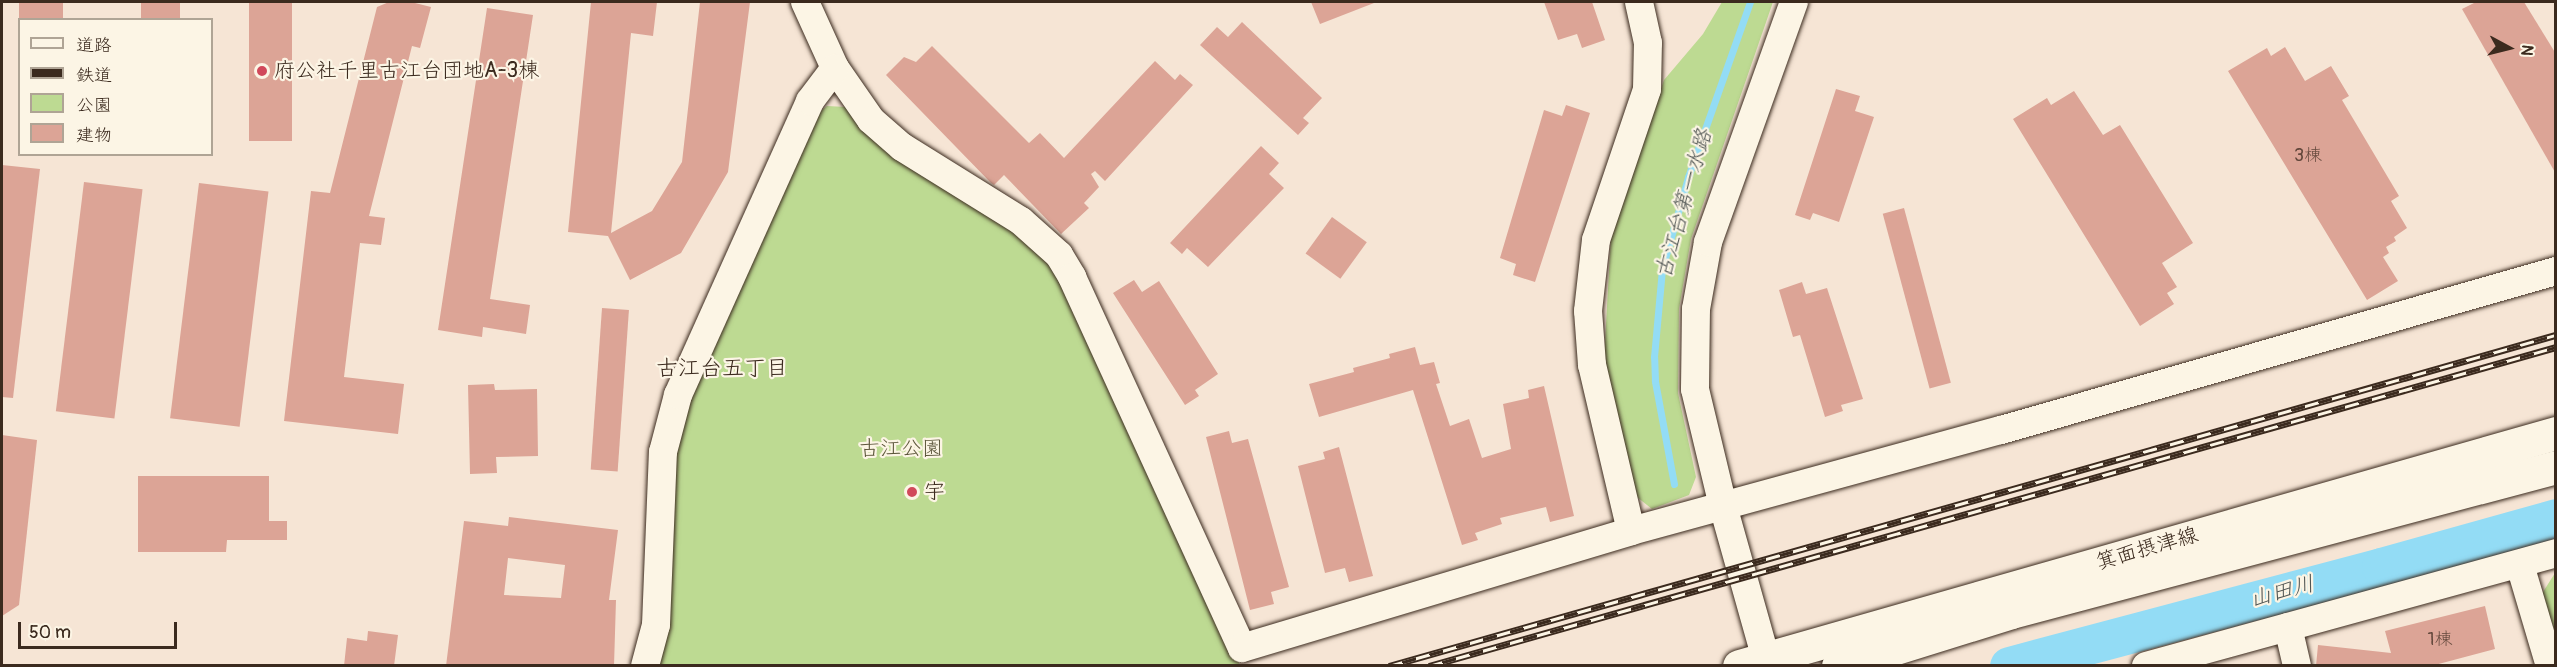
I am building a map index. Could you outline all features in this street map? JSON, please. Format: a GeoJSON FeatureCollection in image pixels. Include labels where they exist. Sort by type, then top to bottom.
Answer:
{"type":"FeatureCollection","features":[{"type":"Feature","properties":{"kind":"main road","name":"箕面摂津線"},"geometry":{"type":"LineString","coordinates":[[1758,663],[2556,433]]}},
{"type":"Feature","properties":{"kind":"main road","name":"箕面摂津線"},"geometry":{"type":"LineString","coordinates":[[1838,666],[2011,612],[2556,467]]}},
{"type":"Feature","properties":{"kind":"street"},"geometry":{"type":"LineString","coordinates":[[805,2],[835,68],[872,120],[902,147],[1021,221],[1059,255],[1072,277],[1242,648],[1632,531],[2001,430],[2556,271]]}},
{"type":"Feature","properties":{"kind":"street"},"geometry":{"type":"LineString","coordinates":[[1632,531],[1592,365],[1588,311],[1596,240],[1647,89],[1648,43],[1639,2]]}},
{"type":"Feature","properties":{"kind":"street"},"geometry":{"type":"LineString","coordinates":[[1758,663],[1695,389],[1695,309],[1708,242],[1794,2]]}},
{"type":"Feature","properties":{"kind":"street"},"geometry":{"type":"LineString","coordinates":[[645,666],[656,625],[663,452],[678,395],[810,100],[835,68]]}},
{"type":"Feature","properties":{"kind":"street"},"geometry":{"type":"LineString","coordinates":[[2146,666],[2520,565],[2556,553]]}},
{"type":"Feature","properties":{"kind":"street"},"geometry":{"type":"LineString","coordinates":[[2520,565],[2550,666]]}},
{"type":"Feature","properties":{"kind":"street"},"geometry":{"type":"LineString","coordinates":[[2288,627],[2296,666]]}},
{"type":"Feature","properties":{"kind":"green space"},"geometry":{"type":"Polygon","coordinates":[[[1722,2],[1773,2],[1691,239],[1679,309],[1678,393],[1696,477],[1689,495],[1652,509],[1637,497],[1604,360],[1611,235],[1664,80],[1703,34],[1722,2]]]}},
{"type":"Feature","properties":{"kind":"green space","name":"古江公園"},"geometry":{"type":"Polygon","coordinates":[[[827,106],[846,107],[1047,258],[1061,281],[1240,665],[658,666],[673,454],[688,397],[809,120],[827,106]]]}},
{"type":"Feature","properties":{"kind":"green space"},"geometry":{"type":"Polygon","coordinates":[[[2555,573],[2555,658],[2538,600],[2555,573]]]}},
{"type":"Feature","properties":{"kind":"building"},"geometry":{"type":"Polygon","coordinates":[[[19,2],[63,2],[63,18],[19,18],[19,2]]]}},
{"type":"Feature","properties":{"kind":"building"},"geometry":{"type":"Polygon","coordinates":[[[141,2],[180,2],[180,18],[141,18],[141,2]]]}},
{"type":"Feature","properties":{"kind":"building","name":"府公社千里古江台団地A-3棟"},"geometry":{"type":"Polygon","coordinates":[[[249,2],[292,2],[292,141],[249,141],[249,2]]]}},
{"type":"Feature","properties":{"kind":"building"},"geometry":{"type":"Polygon","coordinates":[[[389,2],[411,2],[431,7],[420,48],[412,46],[369,216],[385,218],[381,245],[360,243],[344,377],[404,384],[398,434],[284,421],[311,191],[330,193],[377,7],[389,2]]]}},
{"type":"Feature","properties":{"kind":"building"},"geometry":{"type":"Polygon","coordinates":[[[591,2],[657,2],[653,36],[631,33],[611,233],[652,211],[682,162],[700,2],[750,2],[728,172],[681,253],[630,280],[608,236],[568,232],[591,2]]]}},
{"type":"Feature","properties":{"kind":"building"},"geometry":{"type":"Polygon","coordinates":[[[1311,2],[1374,2],[1374,3],[1320,24],[1311,2]]]}},
{"type":"Feature","properties":{"kind":"building"},"geometry":{"type":"Polygon","coordinates":[[[1544,2],[1592,2],[1605,40],[1582,48],[1577,34],[1558,40],[1544,2]]]}},
{"type":"Feature","properties":{"kind":"building"},"geometry":{"type":"Polygon","coordinates":[[[2476,2],[2524,2],[2556,54],[2556,174],[2462,9],[2476,2]]]}},
{"type":"Feature","properties":{"kind":"building"},"geometry":{"type":"Polygon","coordinates":[[[487,8],[533,15],[490,299],[530,305],[526,334],[483,327],[482,337],[438,330],[487,8]]]}},
{"type":"Feature","properties":{"kind":"building"},"geometry":{"type":"Polygon","coordinates":[[[1242,22],[1322,98],[1303,118],[1309,123],[1298,135],[1200,45],[1217,27],[1228,37],[1242,22]]]}},
{"type":"Feature","properties":{"kind":"building"},"geometry":{"type":"Polygon","coordinates":[[[932,46],[1029,143],[1040,133],[1064,158],[1155,61],[1175,80],[1180,74],[1193,85],[1105,181],[1095,171],[1091,174],[1099,187],[1084,203],[1089,208],[1061,234],[1004,175],[994,185],[991,183],[886,75],[904,57],[916,62],[932,46]]]}},
{"type":"Feature","properties":{"kind":"building"},"geometry":{"type":"Polygon","coordinates":[[[2285,47],[2305,81],[2331,66],[2349,96],[2342,100],[2399,196],[2391,201],[2407,228],[2394,237],[2396,241],[2386,247],[2389,253],[2383,257],[2398,281],[2367,300],[2228,71],[2267,48],[2271,56],[2285,47]]]}},
{"type":"Feature","properties":{"kind":"building"},"geometry":{"type":"Polygon","coordinates":[[[1836,89],[1860,96],[1855,111],[1874,117],[1839,222],[1813,213],[1810,220],[1795,215],[1836,89]]]}},
{"type":"Feature","properties":{"kind":"building"},"geometry":{"type":"Polygon","coordinates":[[[2074,91],[2103,135],[2120,125],[2193,243],[2162,263],[2177,287],[2167,293],[2174,304],[2140,326],[2013,119],[2047,98],[2051,105],[2074,91]]]}},
{"type":"Feature","properties":{"kind":"building"},"geometry":{"type":"Polygon","coordinates":[[[1566,105],[1590,113],[1535,282],[1513,275],[1516,264],[1500,258],[1544,110],[1562,116],[1566,105]]]}},
{"type":"Feature","properties":{"kind":"building"},"geometry":{"type":"Polygon","coordinates":[[[1261,146],[1279,163],[1269,174],[1284,188],[1208,267],[1187,248],[1182,254],[1170,243],[1261,146]]]}},
{"type":"Feature","properties":{"kind":"building"},"geometry":{"type":"Polygon","coordinates":[[[2,165],[40,169],[13,398],[2,397],[2,165]]]}},
{"type":"Feature","properties":{"kind":"building"},"geometry":{"type":"Polygon","coordinates":[[[84,182],[143,189],[114,418],[56,411],[84,182]]]}},
{"type":"Feature","properties":{"kind":"building"},"geometry":{"type":"Polygon","coordinates":[[[199,183],[268,192],[240,427],[170,418],[199,183]]]}},
{"type":"Feature","properties":{"kind":"building"},"geometry":{"type":"Polygon","coordinates":[[[1904,208],[1951,383],[1930,389],[1883,214],[1904,208]]]}},
{"type":"Feature","properties":{"kind":"building"},"geometry":{"type":"Polygon","coordinates":[[[1332,217],[1367,242],[1340,279],[1306,253],[1332,217]]]}},
{"type":"Feature","properties":{"kind":"building"},"geometry":{"type":"Polygon","coordinates":[[[1134,280],[1142,292],[1159,281],[1218,374],[1195,390],[1199,396],[1185,405],[1113,293],[1134,280]]]}},
{"type":"Feature","properties":{"kind":"building"},"geometry":{"type":"Polygon","coordinates":[[[1802,282],[1806,294],[1827,288],[1863,399],[1841,405],[1843,411],[1825,417],[1800,335],[1793,337],[1779,290],[1802,282]]]}},
{"type":"Feature","properties":{"kind":"building"},"geometry":{"type":"Polygon","coordinates":[[[602,308],[629,310],[618,471],[591,470],[602,308]]]}},
{"type":"Feature","properties":{"kind":"building"},"geometry":{"type":"Polygon","coordinates":[[[1415,347],[1420,365],[1434,362],[1440,383],[1436,384],[1450,426],[1469,419],[1482,458],[1511,449],[1503,404],[1529,398],[1528,390],[1544,386],[1574,516],[1550,522],[1546,507],[1500,518],[1502,524],[1475,533],[1478,540],[1462,545],[1413,390],[1319,417],[1309,384],[1354,372],[1353,368],[1390,358],[1389,354],[1415,347]]]}},
{"type":"Feature","properties":{"kind":"building"},"geometry":{"type":"Polygon","coordinates":[[[494,384],[495,390],[537,389],[538,456],[496,457],[497,473],[470,474],[468,385],[494,384]]]}},
{"type":"Feature","properties":{"kind":"building"},"geometry":{"type":"Polygon","coordinates":[[[1229,431],[1232,443],[1248,439],[1289,587],[1271,592],[1274,604],[1250,610],[1206,437],[1229,431]]]}},
{"type":"Feature","properties":{"kind":"building"},"geometry":{"type":"Polygon","coordinates":[[[2,435],[37,440],[19,605],[2,616],[2,435]]]}},
{"type":"Feature","properties":{"kind":"building"},"geometry":{"type":"Polygon","coordinates":[[[1339,447],[1373,576],[1349,582],[1345,568],[1325,573],[1298,466],[1325,459],[1323,452],[1339,447]]]}},
{"type":"Feature","properties":{"kind":"building"},"geometry":{"type":"Polygon","coordinates":[[[138,476],[269,476],[269,521],[287,521],[287,540],[227,540],[226,552],[138,552],[138,476]]]}},
{"type":"Feature","properties":{"kind":"building"},"geometry":{"type":"Polygon","coordinates":[[[509,517],[618,530],[609,600],[616,600],[614,666],[446,666],[464,521],[508,526],[509,517]],[[508,558],[504,595],[561,598],[565,565],[508,558]]]}},
{"type":"Feature","properties":{"kind":"building"},"geometry":{"type":"Polygon","coordinates":[[[2485,606],[2495,649],[2431,666],[2316,666],[2318,645],[2391,653],[2385,631],[2485,606]]]}},
{"type":"Feature","properties":{"kind":"building"},"geometry":{"type":"Polygon","coordinates":[[[368,631],[398,635],[394,666],[344,666],[347,638],[367,641],[368,631]]]}},
{"type":"Feature","properties":{"kind":"waterway","name":"古江台第一水路"},"geometry":{"type":"LineString","coordinates":[[1674,484],[1655,381],[1654,357],[1662,269],[1688,177],[1750,2]]}},
{"type":"Feature","properties":{"kind":"waterway","name":"山田川"},"geometry":{"type":"LineString","coordinates":[[2009,666],[2556,518]]}},
{"type":"Feature","properties":{"kind":"railway"},"geometry":{"type":"LineString","coordinates":[[1389,666],[2556,335]]}},
{"type":"Feature","properties":{"kind":"railway"},"geometry":{"type":"LineString","coordinates":[[1429,666],[2556,347]]}},
{"type":"Feature","properties":{"kind":"place","name":"府公社千里古江台団地A-3棟"},"geometry":{"type":"Point","coordinates":[262,71]}},
{"type":"Feature","properties":{"kind":"place","name":"宇"},"geometry":{"type":"Point","coordinates":[912,492]}},
{"type":"Feature","properties":{"kind":"district","name":"古江台五丁目"},"geometry":{"type":"Point","coordinates":[722,369]}}]}
